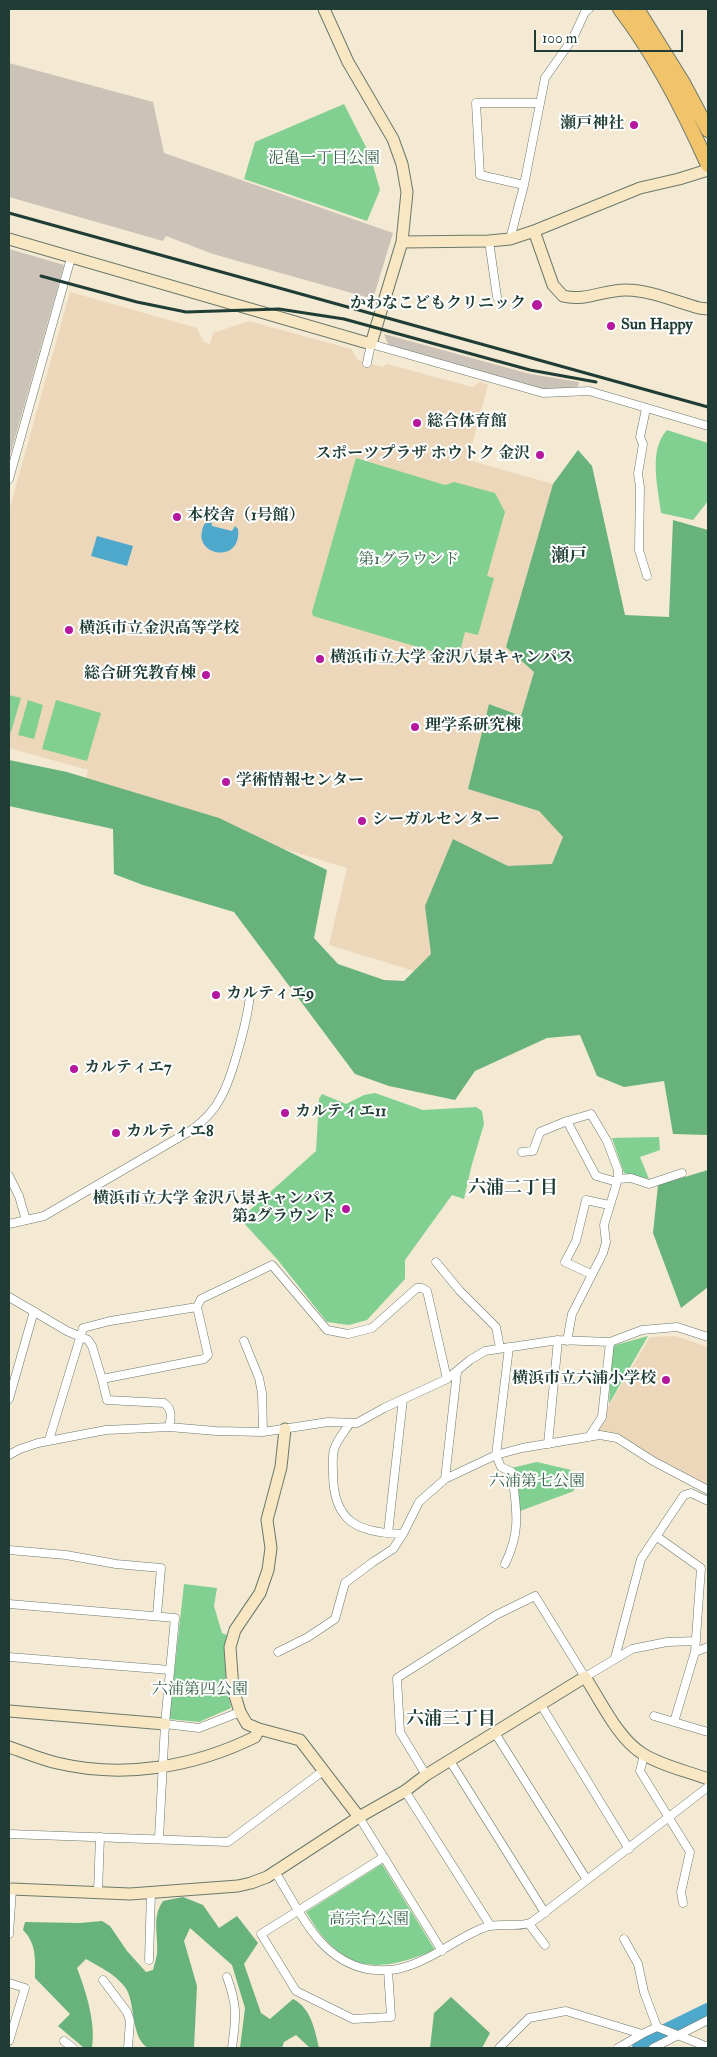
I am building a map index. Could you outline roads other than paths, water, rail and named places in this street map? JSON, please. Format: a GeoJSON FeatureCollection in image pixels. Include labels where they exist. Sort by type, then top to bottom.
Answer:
{"type":"FeatureCollection","features":[{"type":"Feature","properties":{"kind":"highway"},"geometry":{"type":"LineString","coordinates":[[629,11],[683,83],[708,130]]}},
{"type":"Feature","properties":{"kind":"highway"},"geometry":{"type":"LineString","coordinates":[[629,11],[694,132],[708,165]]}},
{"type":"Feature","properties":{"kind":"street"},"geometry":{"type":"LineString","coordinates":[[324,9],[348,62],[393,139],[402,164],[407,192],[402,242],[367,363]]}},
{"type":"Feature","properties":{"kind":"street"},"geometry":{"type":"LineString","coordinates":[[510,239],[524,185],[545,78],[573,38],[585,12],[590,9]]}},
{"type":"Feature","properties":{"kind":"street"},"geometry":{"type":"LineString","coordinates":[[524,185],[480,176],[476,103],[539,103]]}},
{"type":"Feature","properties":{"kind":"street"},"geometry":{"type":"LineString","coordinates":[[402,242],[490,242],[510,239],[640,188],[708,170]]}},
{"type":"Feature","properties":{"kind":"street"},"geometry":{"type":"LineString","coordinates":[[534,231],[553,285],[557,292],[563,296],[581,298],[626,290],[637,291],[708,309]]}},
{"type":"Feature","properties":{"kind":"street"},"geometry":{"type":"LineString","coordinates":[[9,239],[543,393],[589,391],[708,426]]}},
{"type":"Feature","properties":{"kind":"street"},"geometry":{"type":"LineString","coordinates":[[490,242],[497,297]]}},
{"type":"Feature","properties":{"kind":"street"},"geometry":{"type":"LineString","coordinates":[[9,479],[71,258]]}},
{"type":"Feature","properties":{"kind":"street"},"geometry":{"type":"LineString","coordinates":[[646,409],[640,437],[643,444],[638,474],[640,487],[639,550],[647,576]]}},
{"type":"Feature","properties":{"kind":"street"},"geometry":{"type":"LineString","coordinates":[[9,1224],[44,1216],[190,1131],[203,1121],[222,1096],[228,1082],[247,1012],[250,991]]}},
{"type":"Feature","properties":{"kind":"street"},"geometry":{"type":"LineString","coordinates":[[522,1152],[533,1151],[540,1132],[591,1114],[610,1148],[618,1170],[617,1180],[604,1224],[606,1242],[572,1314],[567,1341]]}},
{"type":"Feature","properties":{"kind":"street"},"geometry":{"type":"LineString","coordinates":[[567,1121],[596,1176],[617,1180],[631,1178],[649,1184],[682,1173]]}},
{"type":"Feature","properties":{"kind":"street"},"geometry":{"type":"LineString","coordinates":[[9,1176],[19,1196],[26,1220]]}},
{"type":"Feature","properties":{"kind":"street"},"geometry":{"type":"LineString","coordinates":[[591,1274],[565,1262],[576,1241],[586,1200],[609,1205]]}},
{"type":"Feature","properties":{"kind":"street"},"geometry":{"type":"LineString","coordinates":[[436,1262],[460,1291],[496,1327],[500,1348]]}},
{"type":"Feature","properties":{"kind":"street"},"geometry":{"type":"LineString","coordinates":[[102,1379],[204,1359],[208,1355],[197,1307],[201,1299],[272,1266],[327,1330],[348,1334],[372,1328],[417,1288],[422,1288],[427,1292],[447,1378]]}},
{"type":"Feature","properties":{"kind":"street"},"geometry":{"type":"LineString","coordinates":[[9,1297],[67,1331],[88,1340],[92,1346],[102,1379],[106,1400],[164,1403],[171,1412],[169,1427]]}},
{"type":"Feature","properties":{"kind":"street"},"geometry":{"type":"LineString","coordinates":[[49,1440],[73,1358],[82,1337],[83,1328],[110,1321],[197,1307]]}},
{"type":"Feature","properties":{"kind":"street"},"geometry":{"type":"LineString","coordinates":[[9,1399],[34,1311]]}},
{"type":"Feature","properties":{"kind":"street"},"geometry":{"type":"LineString","coordinates":[[9,1455],[20,1449],[49,1440],[106,1430],[169,1427],[216,1432],[263,1432],[328,1422],[357,1423],[447,1378],[485,1351],[558,1340],[610,1342],[642,1330],[677,1327],[708,1337]]}},
{"type":"Feature","properties":{"kind":"street"},"geometry":{"type":"LineString","coordinates":[[548,1444],[558,1340]]}},
{"type":"Feature","properties":{"kind":"street"},"geometry":{"type":"LineString","coordinates":[[244,1341],[259,1378],[262,1393],[263,1432]]}},
{"type":"Feature","properties":{"kind":"street"},"geometry":{"type":"LineString","coordinates":[[589,1438],[602,1417],[610,1342]]}},
{"type":"Feature","properties":{"kind":"street"},"geometry":{"type":"LineString","coordinates":[[506,1564],[513,1548],[518,1517],[512,1472],[501,1467],[496,1455],[509,1346]]}},
{"type":"Feature","properties":{"kind":"street"},"geometry":{"type":"LineString","coordinates":[[445,1478],[457,1372]]}},
{"type":"Feature","properties":{"kind":"street"},"geometry":{"type":"LineString","coordinates":[[388,1534],[403,1399]]}},
{"type":"Feature","properties":{"kind":"street"},"geometry":{"type":"LineString","coordinates":[[350,1423],[334,1449],[336,1502],[353,1523],[375,1532],[403,1534]]}},
{"type":"Feature","properties":{"kind":"street"},"geometry":{"type":"LineString","coordinates":[[285,1429],[281,1467],[267,1520],[271,1548],[268,1570],[260,1593],[235,1630],[230,1647],[233,1689],[240,1712],[248,1724],[258,1729],[300,1740],[359,1817],[442,1950]]}},
{"type":"Feature","properties":{"kind":"street"},"geometry":{"type":"LineString","coordinates":[[278,1652],[308,1637],[335,1619],[345,1583],[366,1566],[393,1550],[419,1502],[445,1478],[496,1455],[522,1448],[600,1435],[617,1438],[654,1461],[708,1490]]}},
{"type":"Feature","properties":{"kind":"street"},"geometry":{"type":"LineString","coordinates":[[615,1658],[641,1559],[684,1495],[691,1493],[708,1501]]}},
{"type":"Feature","properties":{"kind":"street"},"geometry":{"type":"LineString","coordinates":[[656,1536],[700,1568],[695,1652],[674,1722]]}},
{"type":"Feature","properties":{"kind":"street"},"geometry":{"type":"LineString","coordinates":[[9,1550],[66,1555],[116,1564],[161,1568],[157,1615]]}},
{"type":"Feature","properties":{"kind":"street"},"geometry":{"type":"LineString","coordinates":[[699,1592],[708,1590]]}},
{"type":"Feature","properties":{"kind":"street"},"geometry":{"type":"LineString","coordinates":[[426,1775],[400,1732],[397,1678],[496,1615],[535,1596],[623,1736],[644,1755],[708,1779]]}},
{"type":"Feature","properties":{"kind":"street"},"geometry":{"type":"LineString","coordinates":[[9,1604],[175,1618],[165,1724],[159,1838]]}},
{"type":"Feature","properties":{"kind":"street"},"geometry":{"type":"LineString","coordinates":[[9,1934],[10,1889],[130,1894],[238,1886],[259,1880],[275,1872],[359,1817],[405,1791],[426,1775],[615,1658],[632,1650],[667,1642],[696,1641]]}},
{"type":"Feature","properties":{"kind":"street"},"geometry":{"type":"LineString","coordinates":[[695,1652],[708,1648]]}},
{"type":"Feature","properties":{"kind":"street"},"geometry":{"type":"LineString","coordinates":[[9,1657],[170,1670]]}},
{"type":"Feature","properties":{"kind":"street"},"geometry":{"type":"LineString","coordinates":[[541,1704],[629,1849]]}},
{"type":"Feature","properties":{"kind":"street"},"geometry":{"type":"LineString","coordinates":[[9,1711],[199,1728],[240,1712]]}},
{"type":"Feature","properties":{"kind":"street"},"geometry":{"type":"LineString","coordinates":[[654,1716],[708,1732]]}},
{"type":"Feature","properties":{"kind":"street"},"geometry":{"type":"LineString","coordinates":[[9,1747],[56,1763],[96,1769],[135,1770],[162,1768],[210,1756],[233,1748],[255,1737],[258,1729]]}},
{"type":"Feature","properties":{"kind":"street"},"geometry":{"type":"LineString","coordinates":[[495,1732],[588,1880]]}},
{"type":"Feature","properties":{"kind":"street"},"geometry":{"type":"LineString","coordinates":[[644,1755],[640,1771],[690,1852],[682,1892],[683,1903]]}},
{"type":"Feature","properties":{"kind":"street"},"geometry":{"type":"LineString","coordinates":[[450,1761],[545,1913]]}},
{"type":"Feature","properties":{"kind":"street"},"geometry":{"type":"LineString","coordinates":[[9,1834],[228,1842],[323,1771]]}},
{"type":"Feature","properties":{"kind":"street"},"geometry":{"type":"LineString","coordinates":[[275,1872],[319,1942],[332,1955],[359,1967],[388,1970],[409,1966],[482,1928],[529,1924],[708,1787]]}},
{"type":"Feature","properties":{"kind":"street"},"geometry":{"type":"LineString","coordinates":[[405,1791],[490,1926]]}},
{"type":"Feature","properties":{"kind":"street"},"geometry":{"type":"LineString","coordinates":[[98,1892],[100,1837]]}},
{"type":"Feature","properties":{"kind":"street"},"geometry":{"type":"LineString","coordinates":[[384,1857],[261,1934],[296,1991],[353,2019],[391,2017],[388,1970]]}},
{"type":"Feature","properties":{"kind":"street"},"geometry":{"type":"LineString","coordinates":[[149,1960],[151,1892]]}},
{"type":"Feature","properties":{"kind":"street"},"geometry":{"type":"LineString","coordinates":[[529,1924],[545,1945]]}},
{"type":"Feature","properties":{"kind":"street"},"geometry":{"type":"LineString","coordinates":[[624,1938],[638,1964],[644,1992],[659,2028]]}},
{"type":"Feature","properties":{"kind":"street"},"geometry":{"type":"LineString","coordinates":[[227,1977],[235,2000],[236,2022],[232,2048]]}},
{"type":"Feature","properties":{"kind":"street"},"geometry":{"type":"LineString","coordinates":[[103,1980],[127,2012],[130,2021],[128,2048]]}},
{"type":"Feature","properties":{"kind":"street"},"geometry":{"type":"LineString","coordinates":[[9,1983],[25,1988],[9,2041]]}},
{"type":"Feature","properties":{"kind":"street"},"geometry":{"type":"LineString","coordinates":[[499,2048],[529,2018],[566,2011],[642,2034]]}},
{"type":"Feature","properties":{"kind":"street"},"geometry":{"type":"LineString","coordinates":[[653,2048],[677,2034],[708,2020]]}},
{"type":"Feature","properties":{"kind":"street"},"geometry":{"type":"LineString","coordinates":[[618,2048],[642,2034],[659,2028],[708,2047]]}},
{"type":"Feature","properties":{"kind":"street"},"geometry":{"type":"LineString","coordinates":[[64,2041],[73,2048]]}},
{"type":"Feature","properties":{"kind":"water"},"geometry":{"type":"Polygon","coordinates":[[[211,519],[212,526],[232,531],[235,526],[238,529],[237,540],[233,547],[227,551],[212,551],[202,540],[203,527],[211,519]]]}},
{"type":"Feature","properties":{"kind":"water"},"geometry":{"type":"Polygon","coordinates":[[[97,536],[133,546],[127,566],[91,556],[97,536]]]}},
{"type":"Feature","properties":{"kind":"waterway"},"geometry":{"type":"LineString","coordinates":[[641,2048],[659,2036],[708,2012]]}},
{"type":"Feature","properties":{"kind":"railway"},"geometry":{"type":"LineString","coordinates":[[9,213],[708,407]]}},
{"type":"Feature","properties":{"kind":"railway"},"geometry":{"type":"LineString","coordinates":[[41,276],[137,302],[186,312],[279,309],[344,319],[530,370],[596,382]]}},
{"type":"Feature","properties":{"kind":"place","name":"瀬戸神社"},"geometry":{"type":"Point","coordinates":[634,125]}},
{"type":"Feature","properties":{"kind":"place","name":"かわなこどもクリニック"},"geometry":{"type":"Point","coordinates":[537,305]}},
{"type":"Feature","properties":{"kind":"place","name":"Sun Happy"},"geometry":{"type":"Point","coordinates":[611,326]}},
{"type":"Feature","properties":{"kind":"place","name":"総合体育館"},"geometry":{"type":"Point","coordinates":[417,423]}},
{"type":"Feature","properties":{"kind":"place","name":"スポーツプラザ ホウトク 金沢"},"geometry":{"type":"Point","coordinates":[540,455]}},
{"type":"Feature","properties":{"kind":"place","name":"本校舎（1号館）"},"geometry":{"type":"Point","coordinates":[177,517]}},
{"type":"Feature","properties":{"kind":"place","name":"横浜市立金沢高等学校"},"geometry":{"type":"Point","coordinates":[69,630]}},
{"type":"Feature","properties":{"kind":"place","name":"横浜市立大学 金沢八景キャンパス"},"geometry":{"type":"Point","coordinates":[320,659]}},
{"type":"Feature","properties":{"kind":"place","name":"総合研究教育棟"},"geometry":{"type":"Point","coordinates":[206,675]}},
{"type":"Feature","properties":{"kind":"place","name":"理学系研究棟"},"geometry":{"type":"Point","coordinates":[415,727]}},
{"type":"Feature","properties":{"kind":"place","name":"学術情報センター"},"geometry":{"type":"Point","coordinates":[226,782]}},
{"type":"Feature","properties":{"kind":"place","name":"シーガルセンター"},"geometry":{"type":"Point","coordinates":[362,821]}},
{"type":"Feature","properties":{"kind":"place","name":"カルティエ9"},"geometry":{"type":"Point","coordinates":[216,995]}},
{"type":"Feature","properties":{"kind":"place","name":"カルティエ7"},"geometry":{"type":"Point","coordinates":[74,1069]}},
{"type":"Feature","properties":{"kind":"place","name":"カルティエ11"},"geometry":{"type":"Point","coordinates":[285,1113]}},
{"type":"Feature","properties":{"kind":"place","name":"カルティエ8"},"geometry":{"type":"Point","coordinates":[116,1133]}},
{"type":"Feature","properties":{"kind":"place","name":"横浜市立大学 金沢八景キャンパス 第2グラウンド"},"geometry":{"type":"Point","coordinates":[346,1209]}},
{"type":"Feature","properties":{"kind":"place","name":"横浜市立六浦小学校"},"geometry":{"type":"Point","coordinates":[666,1380]}},
{"type":"Feature","properties":{"kind":"district","name":"瀬戸"},"geometry":{"type":"Point","coordinates":[569,557]}},
{"type":"Feature","properties":{"kind":"district","name":"六浦二丁目"},"geometry":{"type":"Point","coordinates":[513,1189]}},
{"type":"Feature","properties":{"kind":"district","name":"六浦三丁目"},"geometry":{"type":"Point","coordinates":[451,1720]}},
{"type":"Feature","properties":{"kind":"park label","name":"泥亀一丁目公園"},"geometry":{"type":"Point","coordinates":[324,160]}},
{"type":"Feature","properties":{"kind":"park label","name":"第1グラウンド"},"geometry":{"type":"Point","coordinates":[409,561]}},
{"type":"Feature","properties":{"kind":"park label","name":"六浦第七公園"},"geometry":{"type":"Point","coordinates":[537,1483]}},
{"type":"Feature","properties":{"kind":"park label","name":"六浦第四公園"},"geometry":{"type":"Point","coordinates":[200,1691]}},
{"type":"Feature","properties":{"kind":"park label","name":"高宗台公園"},"geometry":{"type":"Point","coordinates":[369,1921]}}]}
